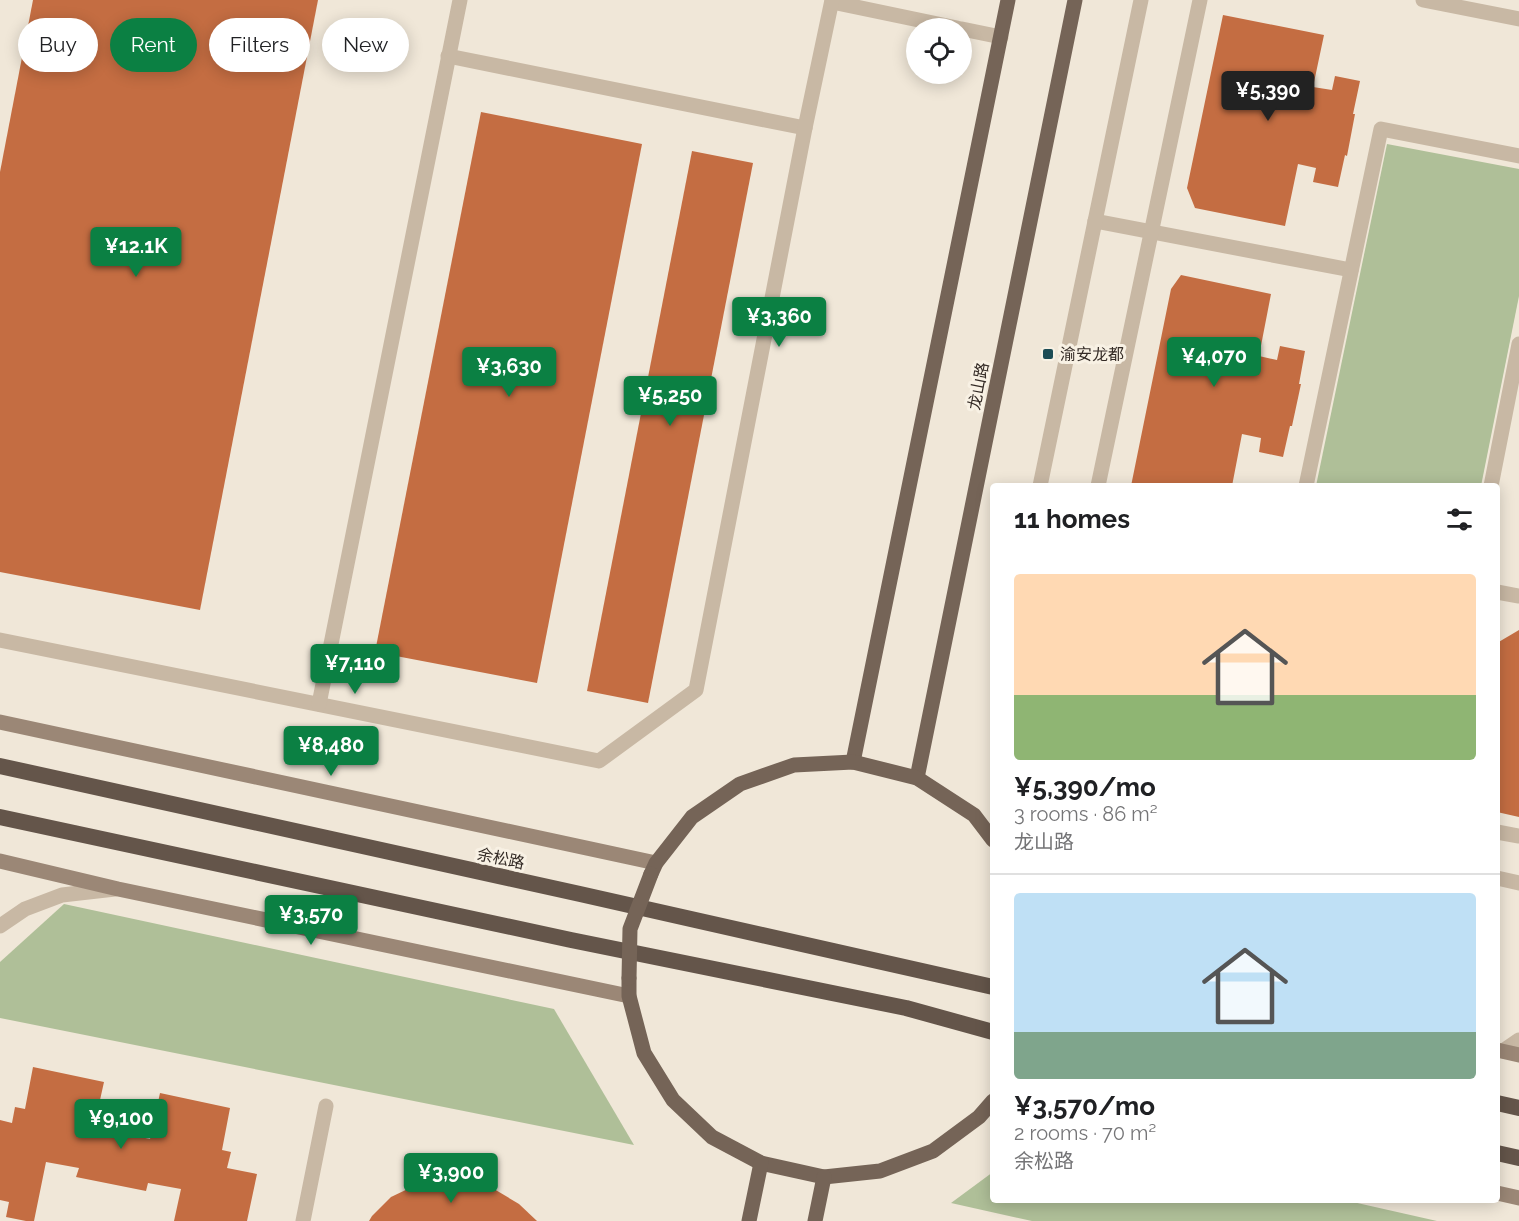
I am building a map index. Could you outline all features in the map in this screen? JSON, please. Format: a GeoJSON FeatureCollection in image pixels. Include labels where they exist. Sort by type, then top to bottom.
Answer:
{"type":"FeatureCollection","features":[{"type":"Feature","properties":{"kind":"highway","name":"余松路"},"geometry":{"type":"LineString","coordinates":[[0,766],[990,986]]}},
{"type":"Feature","properties":{"kind":"highway"},"geometry":{"type":"LineString","coordinates":[[0,817],[571,940],[906,1008],[990,1031]]}},
{"type":"Feature","properties":{"kind":"highway"},"geometry":{"type":"LineString","coordinates":[[1500,1104],[1519,1108]]}},
{"type":"Feature","properties":{"kind":"highway"},"geometry":{"type":"LineString","coordinates":[[1500,1154],[1519,1158]]}},
{"type":"Feature","properties":{"kind":"main road"},"geometry":{"type":"LineString","coordinates":[[853,762],[1008,0]]}},
{"type":"Feature","properties":{"kind":"main road","name":"龙山路"},"geometry":{"type":"LineString","coordinates":[[917,778],[1075,0]]}},
{"type":"Feature","properties":{"kind":"main road"},"geometry":{"type":"LineString","coordinates":[[0,722],[654,868]]}},
{"type":"Feature","properties":{"kind":"main road"},"geometry":{"type":"LineString","coordinates":[[990,836],[974,815],[917,778],[853,762],[794,765],[740,784],[692,817],[654,868],[630,929],[629,978],[629,996],[644,1053],[673,1100],[712,1137],[761,1163],[824,1177],[880,1171],[933,1151],[979,1117],[990,1104]]}},
{"type":"Feature","properties":{"kind":"main road"},"geometry":{"type":"LineString","coordinates":[[0,861],[118,889],[629,996]]}},
{"type":"Feature","properties":{"kind":"main road"},"geometry":{"type":"LineString","coordinates":[[1500,1050],[1519,1055]]}},
{"type":"Feature","properties":{"kind":"main road"},"geometry":{"type":"LineString","coordinates":[[749,1221],[761,1163]]}},
{"type":"Feature","properties":{"kind":"main road"},"geometry":{"type":"LineString","coordinates":[[815,1221],[824,1177]]}},
{"type":"Feature","properties":{"kind":"main road"},"geometry":{"type":"LineString","coordinates":[[1500,1194],[1519,1198]]}},
{"type":"Feature","properties":{"kind":"street"},"geometry":{"type":"LineString","coordinates":[[319,704],[460,0]]}},
{"type":"Feature","properties":{"kind":"street"},"geometry":{"type":"LineString","coordinates":[[1041,483],[1141,0]]}},
{"type":"Feature","properties":{"kind":"street"},"geometry":{"type":"LineString","coordinates":[[1099,483],[1200,0]]}},
{"type":"Feature","properties":{"kind":"street"},"geometry":{"type":"LineString","coordinates":[[1423,0],[1519,19]]}},
{"type":"Feature","properties":{"kind":"street"},"geometry":{"type":"LineString","coordinates":[[0,640],[599,761],[696,690],[805,128],[832,1],[909,18]]}},
{"type":"Feature","properties":{"kind":"street"},"geometry":{"type":"LineString","coordinates":[[972,32],[1001,38]]}},
{"type":"Feature","properties":{"kind":"street"},"geometry":{"type":"LineString","coordinates":[[448,56],[805,128]]}},
{"type":"Feature","properties":{"kind":"street"},"geometry":{"type":"LineString","coordinates":[[1307,483],[1381,129],[1519,156]]}},
{"type":"Feature","properties":{"kind":"street"},"geometry":{"type":"LineString","coordinates":[[1095,221],[1351,270]]}},
{"type":"Feature","properties":{"kind":"street"},"geometry":{"type":"LineString","coordinates":[[1492,483],[1519,344]]}},
{"type":"Feature","properties":{"kind":"street"},"geometry":{"type":"LineString","coordinates":[[1500,593],[1519,596]]}},
{"type":"Feature","properties":{"kind":"street"},"geometry":{"type":"LineString","coordinates":[[1500,833],[1519,836]]}},
{"type":"Feature","properties":{"kind":"street"},"geometry":{"type":"LineString","coordinates":[[1500,879],[1519,883]]}},
{"type":"Feature","properties":{"kind":"street"},"geometry":{"type":"LineString","coordinates":[[0,926],[25,909],[62,895],[118,889]]}},
{"type":"Feature","properties":{"kind":"street"},"geometry":{"type":"LineString","coordinates":[[1500,1050],[1519,1040]]}},
{"type":"Feature","properties":{"kind":"street"},"geometry":{"type":"LineString","coordinates":[[303,1221],[326,1106]]}},
{"type":"Feature","properties":{"kind":"green space"},"geometry":{"type":"Polygon","coordinates":[[[1387,144],[1519,169],[1519,296],[1482,483],[1317,483],[1387,144]]]}},
{"type":"Feature","properties":{"kind":"green space"},"geometry":{"type":"Polygon","coordinates":[[[64,904],[554,1009],[634,1145],[0,1018],[0,962],[64,904]]]}},
{"type":"Feature","properties":{"kind":"green space"},"geometry":{"type":"Polygon","coordinates":[[[990,1174],[990,1203],[1357,1203],[1437,1221],[1032,1221],[951,1203],[990,1174]]]}},
{"type":"Feature","properties":{"kind":"building"},"geometry":{"type":"Polygon","coordinates":[[[33,0],[318,0],[310,41],[310,18],[209,18],[209,72],[304,72],[200,610],[0,572],[0,172],[19,72],[98,72],[98,18],[30,18],[33,0]]]}},
{"type":"Feature","properties":{"kind":"building"},"geometry":{"type":"Polygon","coordinates":[[[1223,15],[1324,35],[1313,87],[1332,90],[1335,76],[1360,81],[1347,156],[1345,155],[1338,187],[1313,182],[1316,168],[1298,164],[1285,226],[1195,208],[1187,188],[1223,15]]]}},
{"type":"Feature","properties":{"kind":"building"},"geometry":{"type":"Polygon","coordinates":[[[481,112],[642,144],[537,683],[375,652],[481,112]]]}},
{"type":"Feature","properties":{"kind":"building"},"geometry":{"type":"Polygon","coordinates":[[[692,151],[753,163],[648,703],[587,691],[692,151]]]}},
{"type":"Feature","properties":{"kind":"building"},"geometry":{"type":"Polygon","coordinates":[[[1181,275],[1271,294],[1259,356],[1277,360],[1280,346],[1305,351],[1299,384],[1301,384],[1283,457],[1259,452],[1261,438],[1242,434],[1233,483],[1132,483],[1171,289],[1181,275]]]}},
{"type":"Feature","properties":{"kind":"building"},"geometry":{"type":"Polygon","coordinates":[[[1519,630],[1519,817],[1500,813],[1500,641],[1519,630]]]}},
{"type":"Feature","properties":{"kind":"building"},"geometry":{"type":"Polygon","coordinates":[[[33,1067],[104,1082],[94,1127],[150,1139],[160,1093],[230,1108],[222,1150],[231,1152],[227,1168],[257,1174],[247,1221],[174,1221],[181,1189],[148,1183],[146,1191],[76,1177],[79,1168],[46,1162],[34,1221],[6,1217],[9,1202],[0,1200],[0,1120],[12,1123],[15,1107],[25,1109],[33,1067]]]}},
{"type":"Feature","properties":{"kind":"building"},"geometry":{"type":"Polygon","coordinates":[[[439,1181],[467,1181],[494,1189],[519,1204],[537,1221],[369,1221],[391,1197],[414,1186],[439,1181]]]}},
{"type":"Feature","properties":{"kind":"place","name":"渝安龙都"},"geometry":{"type":"Point","coordinates":[1048,354]}}]}
